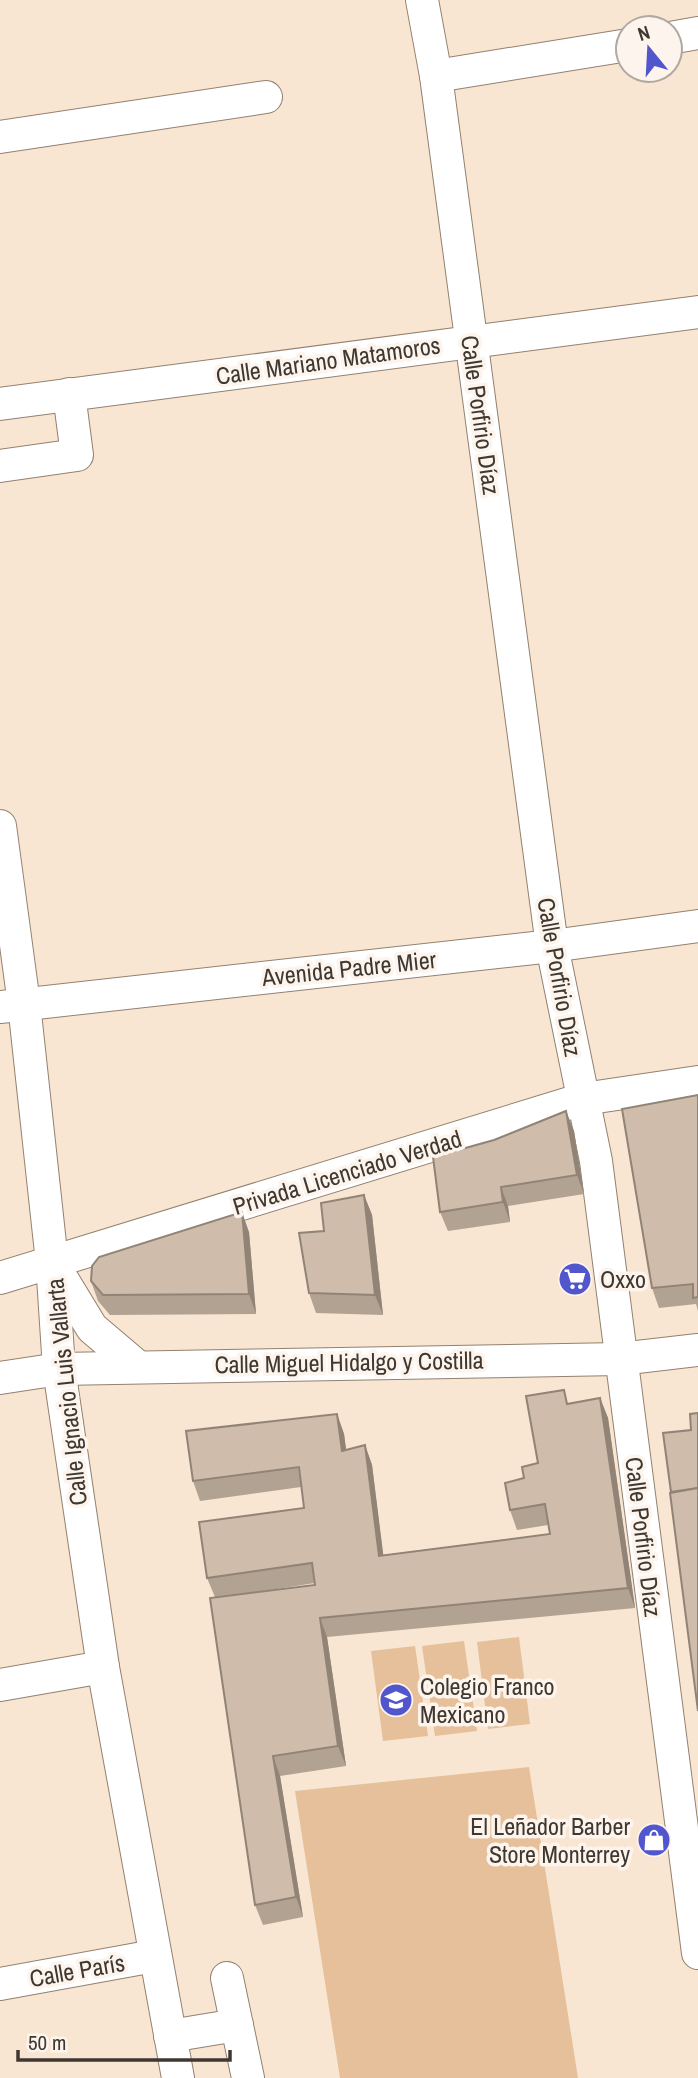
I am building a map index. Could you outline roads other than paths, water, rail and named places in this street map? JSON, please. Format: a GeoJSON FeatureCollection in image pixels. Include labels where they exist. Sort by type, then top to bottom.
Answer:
{"type":"FeatureCollection","features":[{"type":"Feature","properties":{"kind":"street","name":"Calle Porfirio Díaz"},"geometry":{"type":"LineString","coordinates":[[422,0],[436,76],[552,946],[596,1161],[698,1953]]}},
{"type":"Feature","properties":{"kind":"street"},"geometry":{"type":"LineString","coordinates":[[436,76],[614,47]]}},
{"type":"Feature","properties":{"kind":"street"},"geometry":{"type":"LineString","coordinates":[[0,137],[266,97]]}},
{"type":"Feature","properties":{"kind":"street","name":"Calle Mariano Matamoros"},"geometry":{"type":"LineString","coordinates":[[0,404],[698,312]]}},
{"type":"Feature","properties":{"kind":"street"},"geometry":{"type":"LineString","coordinates":[[0,466],[77,455],[69,394]]}},
{"type":"Feature","properties":{"kind":"street","name":"Calle Ignacio Luis Vallarta"},"geometry":{"type":"LineString","coordinates":[[0,826],[12,1005],[52,1262],[58,1369],[103,1667],[178,2078]]}},
{"type":"Feature","properties":{"kind":"street","name":"Avenida Padre Mier"},"geometry":{"type":"LineString","coordinates":[[12,1005],[552,946],[698,926]]}},
{"type":"Feature","properties":{"kind":"street","name":"Privada Licenciado Verdad"},"geometry":{"type":"LineString","coordinates":[[0,1278],[583,1099],[698,1082]]}},
{"type":"Feature","properties":{"kind":"street"},"geometry":{"type":"LineString","coordinates":[[52,1262],[76,1306],[92,1328],[138,1367]]}},
{"type":"Feature","properties":{"kind":"street","name":"Calle Miguel Hidalgo y Costilla"},"geometry":{"type":"LineString","coordinates":[[0,1378],[58,1369],[620,1359],[698,1350]]}},
{"type":"Feature","properties":{"kind":"street"},"geometry":{"type":"LineString","coordinates":[[0,1685],[103,1667]]}},
{"type":"Feature","properties":{"kind":"street","name":"Calle París"},"geometry":{"type":"LineString","coordinates":[[0,1984],[154,1956]]}},
{"type":"Feature","properties":{"kind":"street"},"geometry":{"type":"LineString","coordinates":[[227,1978],[248,2078]]}},
{"type":"Feature","properties":{"kind":"street"},"geometry":{"type":"LineString","coordinates":[[170,2036],[237,2025]]}},
{"type":"Feature","properties":{"kind":"place","name":"Oxxo"},"geometry":{"type":"Point","coordinates":[575,1279]}},
{"type":"Feature","properties":{"kind":"place","name":"Colegio Franco Mexicano"},"geometry":{"type":"Point","coordinates":[396,1700]}},
{"type":"Feature","properties":{"kind":"place","name":"El Leñador Barber Store Monterrey"},"geometry":{"type":"Point","coordinates":[654,1840]}}]}
